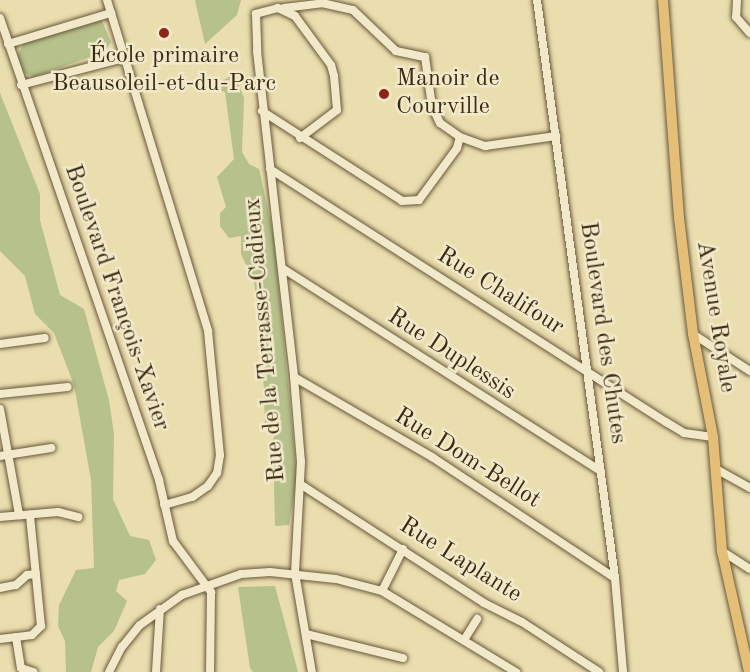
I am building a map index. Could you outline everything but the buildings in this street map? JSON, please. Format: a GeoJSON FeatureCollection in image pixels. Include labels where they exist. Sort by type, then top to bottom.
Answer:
{"type":"FeatureCollection","features":[{"type":"Feature","properties":{"kind":"main road","name":"Avenue Royale"},"geometry":{"type":"LineString","coordinates":[[663,0],[679,218],[693,334],[713,437],[722,551],[749,672]]}},
{"type":"Feature","properties":{"kind":"street"},"geometry":{"type":"LineString","coordinates":[[107,0],[208,331],[220,454],[217,473],[208,486],[192,497],[164,505]]}},
{"type":"Feature","properties":{"kind":"street","name":"Boulevard des Chutes"},"geometry":{"type":"LineString","coordinates":[[537,0],[615,578],[623,672]]}},
{"type":"Feature","properties":{"kind":"street"},"geometry":{"type":"LineString","coordinates":[[737,0],[736,17],[750,33]]}},
{"type":"Feature","properties":{"kind":"street"},"geometry":{"type":"LineString","coordinates":[[280,5],[322,3],[353,10],[396,51],[425,57],[432,106],[440,123],[459,137],[485,146],[556,136]]}},
{"type":"Feature","properties":{"kind":"street"},"geometry":{"type":"LineString","coordinates":[[280,5],[294,16],[331,65],[339,103],[337,110],[300,138]]}},
{"type":"Feature","properties":{"kind":"street","name":"Rue de la Terrasse-Cadieux"},"geometry":{"type":"LineString","coordinates":[[280,5],[256,14],[262,111],[294,377],[300,484],[295,573],[312,672]]}},
{"type":"Feature","properties":{"kind":"street"},"geometry":{"type":"LineString","coordinates":[[8,44],[111,12]]}},
{"type":"Feature","properties":{"kind":"street","name":"Boulevard François-Xavier"},"geometry":{"type":"LineString","coordinates":[[0,18],[179,553],[205,584]]}},
{"type":"Feature","properties":{"kind":"street"},"geometry":{"type":"LineString","coordinates":[[21,85],[124,57]]}},
{"type":"Feature","properties":{"kind":"street"},"geometry":{"type":"LineString","coordinates":[[262,111],[300,138],[402,201],[419,200],[458,148],[459,137]]}},
{"type":"Feature","properties":{"kind":"street","name":"Rue Chalifour"},"geometry":{"type":"LineString","coordinates":[[270,169],[589,375],[684,433],[713,437]]}},
{"type":"Feature","properties":{"kind":"street","name":"Rue Duplessis"},"geometry":{"type":"LineString","coordinates":[[282,268],[600,471]]}},
{"type":"Feature","properties":{"kind":"street"},"geometry":{"type":"LineString","coordinates":[[693,334],[750,371]]}},
{"type":"Feature","properties":{"kind":"street"},"geometry":{"type":"LineString","coordinates":[[0,344],[45,338]]}},
{"type":"Feature","properties":{"kind":"street","name":"Rue Dom-Bellot"},"geometry":{"type":"LineString","coordinates":[[294,377],[432,457],[615,578]]}},
{"type":"Feature","properties":{"kind":"street"},"geometry":{"type":"LineString","coordinates":[[0,394],[68,387]]}},
{"type":"Feature","properties":{"kind":"street"},"geometry":{"type":"LineString","coordinates":[[0,409],[19,515]]}},
{"type":"Feature","properties":{"kind":"street"},"geometry":{"type":"LineString","coordinates":[[0,456],[51,448]]}},
{"type":"Feature","properties":{"kind":"street"},"geometry":{"type":"LineString","coordinates":[[716,469],[750,488]]}},
{"type":"Feature","properties":{"kind":"street","name":"Rue Laplante"},"geometry":{"type":"LineString","coordinates":[[300,484],[599,672]]}},
{"type":"Feature","properties":{"kind":"street"},"geometry":{"type":"LineString","coordinates":[[0,517],[58,512],[78,517]]}},
{"type":"Feature","properties":{"kind":"street"},"geometry":{"type":"LineString","coordinates":[[0,639],[37,632],[40,626],[30,515]]}},
{"type":"Feature","properties":{"kind":"street"},"geometry":{"type":"LineString","coordinates":[[382,591],[403,549]]}},
{"type":"Feature","properties":{"kind":"street"},"geometry":{"type":"LineString","coordinates":[[722,551],[750,569]]}},
{"type":"Feature","properties":{"kind":"street"},"geometry":{"type":"LineString","coordinates":[[109,672],[122,647],[160,609],[205,584],[241,574],[295,573],[382,591],[516,672]]}},
{"type":"Feature","properties":{"kind":"street"},"geometry":{"type":"LineString","coordinates":[[0,588],[16,585],[27,575],[36,574]]}},
{"type":"Feature","properties":{"kind":"street"},"geometry":{"type":"LineString","coordinates":[[205,584],[213,605],[210,672]]}},
{"type":"Feature","properties":{"kind":"street"},"geometry":{"type":"LineString","coordinates":[[156,672],[160,609]]}},
{"type":"Feature","properties":{"kind":"street"},"geometry":{"type":"LineString","coordinates":[[464,640],[477,619]]}},
{"type":"Feature","properties":{"kind":"street"},"geometry":{"type":"LineString","coordinates":[[306,634],[404,658]]}},
{"type":"Feature","properties":{"kind":"street"},"geometry":{"type":"LineString","coordinates":[[16,637],[21,669],[33,672]]}},
{"type":"Feature","properties":{"kind":"green space"},"geometry":{"type":"Polygon","coordinates":[[[195,0],[241,0],[237,15],[205,44],[195,0]]]}},
{"type":"Feature","properties":{"kind":"green space"},"geometry":{"type":"Polygon","coordinates":[[[101,19],[111,42],[104,52],[34,77],[24,73],[17,56],[24,43],[101,19]]]}},
{"type":"Feature","properties":{"kind":"green space"},"geometry":{"type":"Polygon","coordinates":[[[234,74],[244,98],[242,152],[249,164],[259,169],[274,237],[297,479],[289,525],[275,526],[273,440],[277,428],[265,424],[262,339],[254,282],[241,254],[241,236],[229,238],[220,226],[220,213],[226,207],[217,177],[234,159],[225,92],[212,87],[234,74]]]}},
{"type":"Feature","properties":{"kind":"green space"},"geometry":{"type":"Polygon","coordinates":[[[0,93],[40,194],[40,220],[60,295],[84,309],[109,400],[114,434],[113,499],[130,536],[149,540],[156,560],[145,574],[119,580],[116,591],[127,601],[114,631],[98,647],[91,672],[66,672],[65,641],[58,626],[59,605],[76,570],[94,568],[91,480],[74,385],[54,333],[35,314],[25,276],[0,251],[0,93]]]}},
{"type":"Feature","properties":{"kind":"green space"},"geometry":{"type":"Polygon","coordinates":[[[275,586],[298,672],[253,672],[250,668],[238,587],[275,586]]]}},
{"type":"Feature","properties":{"kind":"place","name":"École primaire Beausoleil-et-du-Parc"},"geometry":{"type":"Point","coordinates":[164,33]}},
{"type":"Feature","properties":{"kind":"place","name":"Manoir de Courville"},"geometry":{"type":"Point","coordinates":[384,94]}}]}
